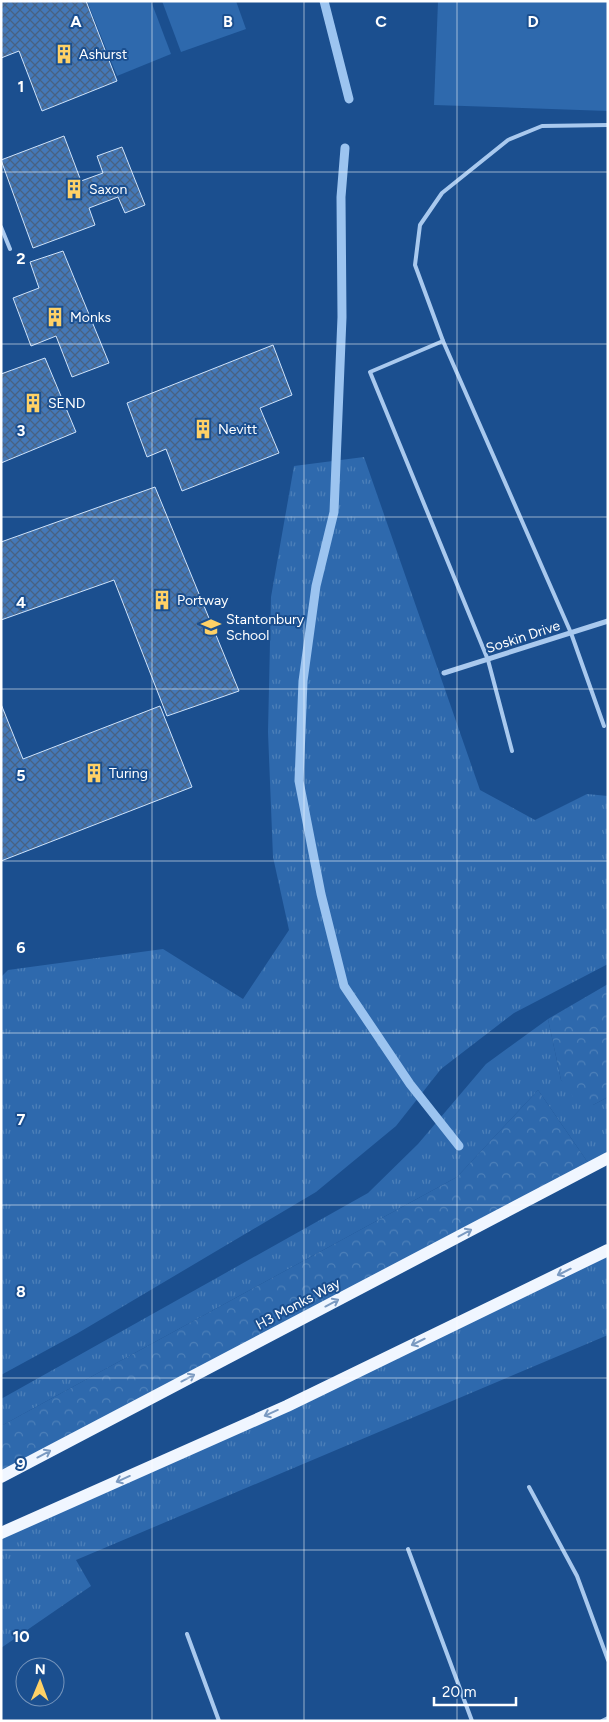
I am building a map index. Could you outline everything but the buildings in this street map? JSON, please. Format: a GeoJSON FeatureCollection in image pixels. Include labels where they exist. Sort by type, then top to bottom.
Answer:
{"type":"FeatureCollection","features":[{"type":"Feature","properties":{"kind":"main road","name":"H3 Monks Way"},"geometry":{"type":"LineString","coordinates":[[1,1477],[608,1158]]}},
{"type":"Feature","properties":{"kind":"main road"},"geometry":{"type":"LineString","coordinates":[[1,1532],[287,1406],[608,1250]]}},
{"type":"Feature","properties":{"kind":"street","name":"Soskin Drive"},"geometry":{"type":"LineString","coordinates":[[444,673],[608,621]]}},
{"type":"Feature","properties":{"kind":"lane"},"geometry":{"type":"LineString","coordinates":[[604,726],[571,633],[443,341],[415,265],[420,225],[442,193],[508,140],[542,126],[608,125]]}},
{"type":"Feature","properties":{"kind":"lane"},"geometry":{"type":"LineString","coordinates":[[1,227],[10,249]]}},
{"type":"Feature","properties":{"kind":"lane"},"geometry":{"type":"LineString","coordinates":[[443,341],[370,372],[488,660],[512,751]]}},
{"type":"Feature","properties":{"kind":"lane"},"geometry":{"type":"LineString","coordinates":[[529,1486],[577,1576],[608,1660]]}},
{"type":"Feature","properties":{"kind":"lane"},"geometry":{"type":"LineString","coordinates":[[408,1548],[472,1721]]}},
{"type":"Feature","properties":{"kind":"lane"},"geometry":{"type":"LineString","coordinates":[[187,1634],[219,1721]]}},
{"type":"Feature","properties":{"kind":"lane"},"geometry":{"type":"LineString","coordinates":[[602,1721],[608,1718]]}},
{"type":"Feature","properties":{"kind":"green space"},"geometry":{"type":"Polygon","coordinates":[[[87,1],[151,1],[171,54],[117,76],[87,1]]]}},
{"type":"Feature","properties":{"kind":"green space"},"geometry":{"type":"Polygon","coordinates":[[[162,1],[236,1],[246,29],[181,52],[162,1]]]}},
{"type":"Feature","properties":{"kind":"green space"},"geometry":{"type":"Polygon","coordinates":[[[438,1],[608,1],[608,111],[434,105],[438,1]]]}},
{"type":"Feature","properties":{"kind":"green space"},"geometry":{"type":"Polygon","coordinates":[[[364,457],[480,790],[535,820],[587,794],[608,796],[608,964],[514,1013],[441,1069],[396,1126],[316,1192],[78,1333],[1,1375],[1,977],[8,970],[163,949],[243,999],[289,930],[273,857],[268,732],[271,597],[294,466],[364,457]]]}},
{"type":"Feature","properties":{"kind":"green space"},"geometry":{"type":"Polygon","coordinates":[[[608,984],[608,1097],[593,1105],[579,1105],[561,1080],[548,1019],[608,984]]]}},
{"type":"Feature","properties":{"kind":"green space"},"geometry":{"type":"Polygon","coordinates":[[[548,1019],[561,1080],[593,1105],[608,1097],[608,1158],[591,1167],[538,1090],[457,1177],[1,1426],[1,1399],[368,1193],[418,1144],[486,1064],[548,1019]]]}},
{"type":"Feature","properties":{"kind":"green space"},"geometry":{"type":"Polygon","coordinates":[[[538,1090],[591,1167],[1,1477],[1,1426],[457,1177],[538,1090]]]}},
{"type":"Feature","properties":{"kind":"green space"},"geometry":{"type":"Polygon","coordinates":[[[608,1250],[608,1335],[76,1560],[91,1586],[1,1648],[1,1533],[608,1250]]]}},
{"type":"Feature","properties":{"kind":"waterway"},"geometry":{"type":"LineString","coordinates":[[324,1],[349,99]]}},
{"type":"Feature","properties":{"kind":"waterway"},"geometry":{"type":"LineString","coordinates":[[345,148],[341,197],[342,317],[334,512],[316,586],[303,681],[299,781],[321,894],[344,986],[410,1084],[459,1146]]}},
{"type":"Feature","properties":{"kind":"place","name":"Ashurst"},"geometry":{"type":"Point","coordinates":[64,54]}},
{"type":"Feature","properties":{"kind":"place","name":"Saxon"},"geometry":{"type":"Point","coordinates":[74,189]}},
{"type":"Feature","properties":{"kind":"place","name":"Monks"},"geometry":{"type":"Point","coordinates":[55,317]}},
{"type":"Feature","properties":{"kind":"place","name":"SEND"},"geometry":{"type":"Point","coordinates":[33,403]}},
{"type":"Feature","properties":{"kind":"place","name":"Nevitt"},"geometry":{"type":"Point","coordinates":[203,429]}},
{"type":"Feature","properties":{"kind":"place","name":"Portway"},"geometry":{"type":"Point","coordinates":[162,600]}},
{"type":"Feature","properties":{"kind":"place","name":"Stantonbury School"},"geometry":{"type":"Point","coordinates":[211,627]}},
{"type":"Feature","properties":{"kind":"place","name":"Turing"},"geometry":{"type":"Point","coordinates":[94,773]}}]}
